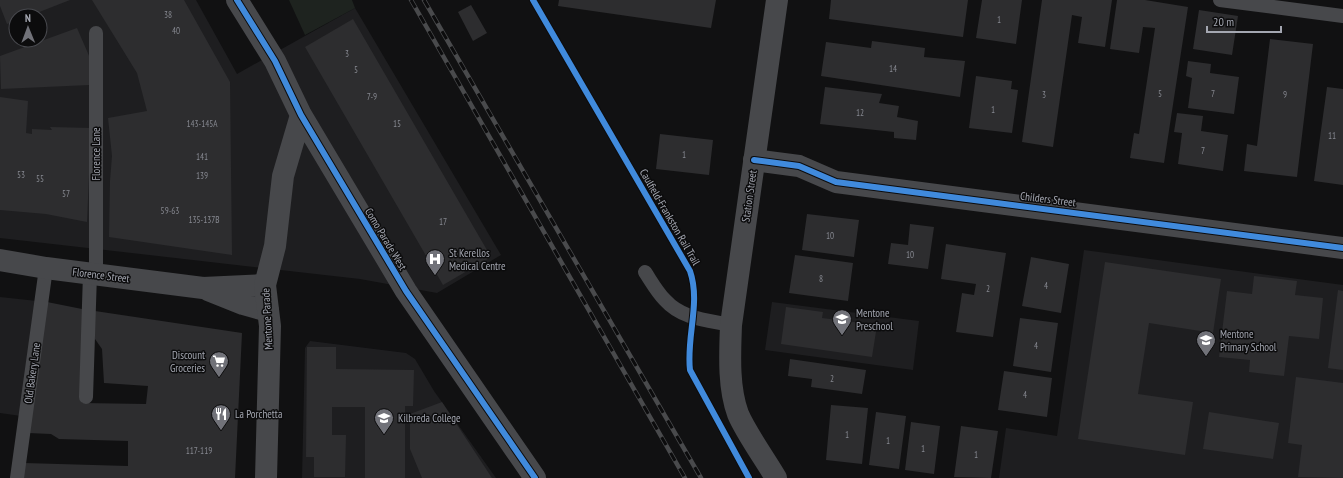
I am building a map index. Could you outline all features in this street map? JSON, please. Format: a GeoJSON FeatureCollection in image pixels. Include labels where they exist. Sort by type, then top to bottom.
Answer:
{"type":"FeatureCollection","features":[{"type":"Feature","properties":{"kind":"street","name":"Como Parade West"},"geometry":{"type":"LineString","coordinates":[[237,0],[275,61],[301,115],[406,291],[535,478]]}},
{"type":"Feature","properties":{"kind":"street","name":"Station Street"},"geometry":{"type":"LineString","coordinates":[[776,478],[738,414],[733,392],[731,325],[777,0]]}},
{"type":"Feature","properties":{"kind":"street","name":"Mentone Parade"},"geometry":{"type":"LineString","coordinates":[[266,478],[270,326],[265,285],[275,246],[283,176],[301,115]]}},
{"type":"Feature","properties":{"kind":"street","name":"Childers Street"},"geometry":{"type":"LineString","coordinates":[[754,160],[799,166],[836,182],[1343,248]]}},
{"type":"Feature","properties":{"kind":"street","name":"Florence Street"},"geometry":{"type":"LineString","coordinates":[[0,260],[93,275],[203,288],[265,285]]}},
{"type":"Feature","properties":{"kind":"street","name":"Florence Street"},"geometry":{"type":"LineString","coordinates":[[203,288],[243,304],[268,311]]}},
{"type":"Feature","properties":{"kind":"lane"},"geometry":{"type":"LineString","coordinates":[[1220,0],[1343,16]]}},
{"type":"Feature","properties":{"kind":"lane","name":"Florence Lane"},"geometry":{"type":"LineString","coordinates":[[86,397],[93,275],[96,33]]}},
{"type":"Feature","properties":{"kind":"lane","name":"Old Bakery Lane"},"geometry":{"type":"LineString","coordinates":[[17,478],[46,268]]}},
{"type":"Feature","properties":{"kind":"lane"},"geometry":{"type":"LineString","coordinates":[[645,272],[664,300],[677,311],[692,318],[731,325]]}},
{"type":"Feature","properties":{"kind":"shaded area"},"geometry":{"type":"Polygon","coordinates":[[[0,0],[196,0],[237,74],[355,8],[501,255],[437,293],[360,279],[0,238],[0,0]]]}},
{"type":"Feature","properties":{"kind":"shaded area"},"geometry":{"type":"Polygon","coordinates":[[[289,0],[352,0],[355,8],[305,35],[289,0]]]}},
{"type":"Feature","properties":{"kind":"shaded area","name":"Mentone Primary School"},"geometry":{"type":"Polygon","coordinates":[[[1084,250],[1343,285],[1343,478],[999,478],[1006,428],[1057,436],[1084,250]]]}},
{"type":"Feature","properties":{"kind":"shaded area"},"geometry":{"type":"Polygon","coordinates":[[[0,297],[37,301],[21,416],[0,413],[0,297]]]}},
{"type":"Feature","properties":{"kind":"shaded area","name":"Mentone Preschool"},"geometry":{"type":"Polygon","coordinates":[[[772,302],[919,321],[913,370],[765,350],[772,302]]]}},
{"type":"Feature","properties":{"kind":"shaded area","name":"Kilbreda College"},"geometry":{"type":"Polygon","coordinates":[[[310,341],[406,353],[415,359],[434,391],[496,478],[302,478],[305,348],[310,341]]]}},
{"type":"Feature","properties":{"kind":"building"},"geometry":{"type":"Polygon","coordinates":[[[0,0],[70,0],[48,9],[8,8],[7,24],[0,6],[0,0]]]}},
{"type":"Feature","properties":{"kind":"building"},"geometry":{"type":"Polygon","coordinates":[[[92,0],[184,0],[230,82],[232,255],[109,237],[112,156],[108,118],[147,111],[137,73],[92,0]]]}},
{"type":"Feature","properties":{"kind":"building"},"geometry":{"type":"Polygon","coordinates":[[[559,0],[716,0],[711,28],[558,6],[559,0]]]}},
{"type":"Feature","properties":{"kind":"building"},"geometry":{"type":"Polygon","coordinates":[[[831,0],[968,0],[963,37],[829,19],[831,0]]]}},
{"type":"Feature","properties":{"kind":"building"},"geometry":{"type":"Polygon","coordinates":[[[982,0],[1022,0],[1016,44],[976,38],[982,0]]]}},
{"type":"Feature","properties":{"kind":"building"},"geometry":{"type":"Polygon","coordinates":[[[1042,0],[1112,0],[1105,47],[1078,43],[1082,17],[1072,15],[1053,147],[1022,142],[1042,0]]]}},
{"type":"Feature","properties":{"kind":"building"},"geometry":{"type":"Polygon","coordinates":[[[1117,0],[1145,0],[1188,7],[1164,163],[1130,158],[1134,133],[1139,134],[1155,28],[1143,27],[1139,53],[1110,49],[1117,0]]]}},
{"type":"Feature","properties":{"kind":"building"},"geometry":{"type":"Polygon","coordinates":[[[471,5],[487,33],[473,41],[458,12],[471,5]]]}},
{"type":"Feature","properties":{"kind":"building"},"geometry":{"type":"Polygon","coordinates":[[[1199,10],[1238,16],[1232,55],[1193,49],[1199,10]]]}},
{"type":"Feature","properties":{"kind":"building"},"geometry":{"type":"Polygon","coordinates":[[[353,19],[491,257],[443,285],[305,47],[353,19]]]}},
{"type":"Feature","properties":{"kind":"building"},"geometry":{"type":"Polygon","coordinates":[[[77,28],[90,58],[89,85],[1,89],[0,56],[22,48],[48,48],[48,39],[77,28]]]}},
{"type":"Feature","properties":{"kind":"building"},"geometry":{"type":"Polygon","coordinates":[[[1270,39],[1313,44],[1297,177],[1244,171],[1247,144],[1257,146],[1270,39]]]}},
{"type":"Feature","properties":{"kind":"building"},"geometry":{"type":"Polygon","coordinates":[[[872,41],[925,48],[924,57],[965,61],[960,97],[821,76],[826,42],[871,48],[872,41]]]}},
{"type":"Feature","properties":{"kind":"building"},"geometry":{"type":"Polygon","coordinates":[[[1188,61],[1211,64],[1210,73],[1239,77],[1234,114],[1188,108],[1192,78],[1186,76],[1188,61]]]}},
{"type":"Feature","properties":{"kind":"building"},"geometry":{"type":"Polygon","coordinates":[[[976,76],[1012,81],[1011,89],[1018,90],[1012,133],[969,128],[976,76]]]}},
{"type":"Feature","properties":{"kind":"building"},"geometry":{"type":"Polygon","coordinates":[[[825,87],[882,94],[879,103],[899,106],[897,117],[918,121],[916,140],[894,138],[894,132],[820,124],[825,87]]]}},
{"type":"Feature","properties":{"kind":"building"},"geometry":{"type":"Polygon","coordinates":[[[1327,87],[1343,89],[1343,185],[1314,181],[1327,87]]]}},
{"type":"Feature","properties":{"kind":"building"},"geometry":{"type":"Polygon","coordinates":[[[0,97],[28,101],[26,133],[32,134],[32,129],[52,130],[50,127],[91,128],[87,222],[46,214],[0,210],[0,97]]]}},
{"type":"Feature","properties":{"kind":"building"},"geometry":{"type":"Polygon","coordinates":[[[1177,113],[1203,116],[1201,131],[1228,135],[1223,171],[1178,164],[1182,133],[1174,132],[1177,113]]]}},
{"type":"Feature","properties":{"kind":"building"},"geometry":{"type":"Polygon","coordinates":[[[660,134],[713,140],[709,175],[656,169],[660,134]]]}},
{"type":"Feature","properties":{"kind":"building"},"geometry":{"type":"Polygon","coordinates":[[[807,214],[859,220],[854,257],[802,250],[807,214]]]}},
{"type":"Feature","properties":{"kind":"building"},"geometry":{"type":"Polygon","coordinates":[[[910,224],[934,227],[928,269],[888,264],[891,243],[908,245],[910,224]]]}},
{"type":"Feature","properties":{"kind":"building"},"geometry":{"type":"Polygon","coordinates":[[[946,244],[1006,253],[993,337],[956,332],[962,293],[974,295],[976,284],[941,279],[946,244]]]}},
{"type":"Feature","properties":{"kind":"building"},"geometry":{"type":"Polygon","coordinates":[[[795,255],[853,263],[848,301],[789,293],[795,255]]]}},
{"type":"Feature","properties":{"kind":"building"},"geometry":{"type":"Polygon","coordinates":[[[1031,257],[1069,264],[1061,313],[1022,306],[1031,257]]]}},
{"type":"Feature","properties":{"kind":"building"},"geometry":{"type":"Polygon","coordinates":[[[1105,262],[1221,279],[1213,333],[1149,323],[1138,394],[1193,402],[1185,455],[1078,439],[1105,262]]]}},
{"type":"Feature","properties":{"kind":"building"},"geometry":{"type":"Polygon","coordinates":[[[1254,276],[1297,281],[1295,295],[1323,298],[1319,339],[1289,336],[1284,376],[1249,372],[1250,360],[1219,357],[1227,291],[1252,294],[1254,276]]]}},
{"type":"Feature","properties":{"kind":"building"},"geometry":{"type":"Polygon","coordinates":[[[1338,290],[1343,291],[1343,370],[1328,368],[1338,290]]]}},
{"type":"Feature","properties":{"kind":"building"},"geometry":{"type":"Polygon","coordinates":[[[47,302],[87,310],[82,403],[146,404],[148,386],[104,383],[102,349],[95,339],[95,311],[242,333],[235,478],[22,478],[24,463],[128,466],[128,441],[59,439],[51,434],[28,433],[47,302]]]}},
{"type":"Feature","properties":{"kind":"building"},"geometry":{"type":"Polygon","coordinates":[[[786,307],[823,312],[822,318],[877,325],[872,357],[781,344],[786,307]]]}},
{"type":"Feature","properties":{"kind":"building"},"geometry":{"type":"Polygon","coordinates":[[[1020,318],[1058,323],[1051,372],[1013,366],[1020,318]]]}},
{"type":"Feature","properties":{"kind":"building"},"geometry":{"type":"Polygon","coordinates":[[[307,347],[336,347],[336,369],[414,370],[413,406],[405,406],[405,478],[365,478],[365,407],[332,407],[332,435],[346,435],[345,477],[314,477],[314,457],[306,457],[307,347]]]}},
{"type":"Feature","properties":{"kind":"building"},"geometry":{"type":"Polygon","coordinates":[[[790,359],[866,370],[862,394],[811,387],[812,379],[788,376],[790,359]]]}},
{"type":"Feature","properties":{"kind":"building"},"geometry":{"type":"Polygon","coordinates":[[[1004,371],[1052,378],[1047,417],[998,410],[1004,371]]]}},
{"type":"Feature","properties":{"kind":"building"},"geometry":{"type":"Polygon","coordinates":[[[1296,377],[1343,383],[1343,478],[1298,477],[1302,445],[1288,443],[1296,377]]]}},
{"type":"Feature","properties":{"kind":"building"},"geometry":{"type":"Polygon","coordinates":[[[442,402],[492,478],[422,478],[410,449],[410,414],[442,402]]]}},
{"type":"Feature","properties":{"kind":"building"},"geometry":{"type":"Polygon","coordinates":[[[831,405],[868,408],[862,464],[826,460],[831,405]]]}},
{"type":"Feature","properties":{"kind":"building"},"geometry":{"type":"Polygon","coordinates":[[[876,412],[906,416],[899,469],[869,465],[876,412]]]}},
{"type":"Feature","properties":{"kind":"building"},"geometry":{"type":"Polygon","coordinates":[[[1209,412],[1279,423],[1273,459],[1203,449],[1209,412]]]}},
{"type":"Feature","properties":{"kind":"building"},"geometry":{"type":"Polygon","coordinates":[[[911,422],[940,426],[934,474],[905,470],[911,422]]]}},
{"type":"Feature","properties":{"kind":"building"},"geometry":{"type":"Polygon","coordinates":[[[961,426],[998,431],[991,478],[954,477],[961,426]]]}},
{"type":"Feature","properties":{"kind":"railway"},"geometry":{"type":"LineString","coordinates":[[411,0],[685,478]]}},
{"type":"Feature","properties":{"kind":"railway"},"geometry":{"type":"LineString","coordinates":[[424,0],[701,478]]}},
{"type":"Feature","properties":{"kind":"cycle path"},"geometry":{"type":"LineString","coordinates":[[237,0],[275,61],[301,115],[406,291],[535,478]]}},
{"type":"Feature","properties":{"kind":"cycle path","name":"Caulfield-Frankston Rail Trail"},"geometry":{"type":"LineString","coordinates":[[533,0],[690,271],[694,295],[689,358],[690,370],[749,478]]}},
{"type":"Feature","properties":{"kind":"cycle path"},"geometry":{"type":"LineString","coordinates":[[754,160],[799,166],[836,182],[1343,248]]}},
{"type":"Feature","properties":{"kind":"place","name":"St Kerellos Medical Centre"},"geometry":{"type":"Point","coordinates":[435,276]}},
{"type":"Feature","properties":{"kind":"place","name":"Mentone Preschool"},"geometry":{"type":"Point","coordinates":[842,336]}},
{"type":"Feature","properties":{"kind":"place","name":"Mentone Primary School"},"geometry":{"type":"Point","coordinates":[1206,357]}},
{"type":"Feature","properties":{"kind":"place","name":"Discount Groceries"},"geometry":{"type":"Point","coordinates":[219,378]}},
{"type":"Feature","properties":{"kind":"place","name":"La Porchetta"},"geometry":{"type":"Point","coordinates":[221,431]}},
{"type":"Feature","properties":{"kind":"place","name":"Kilbreda College"},"geometry":{"type":"Point","coordinates":[384,435]}}]}
